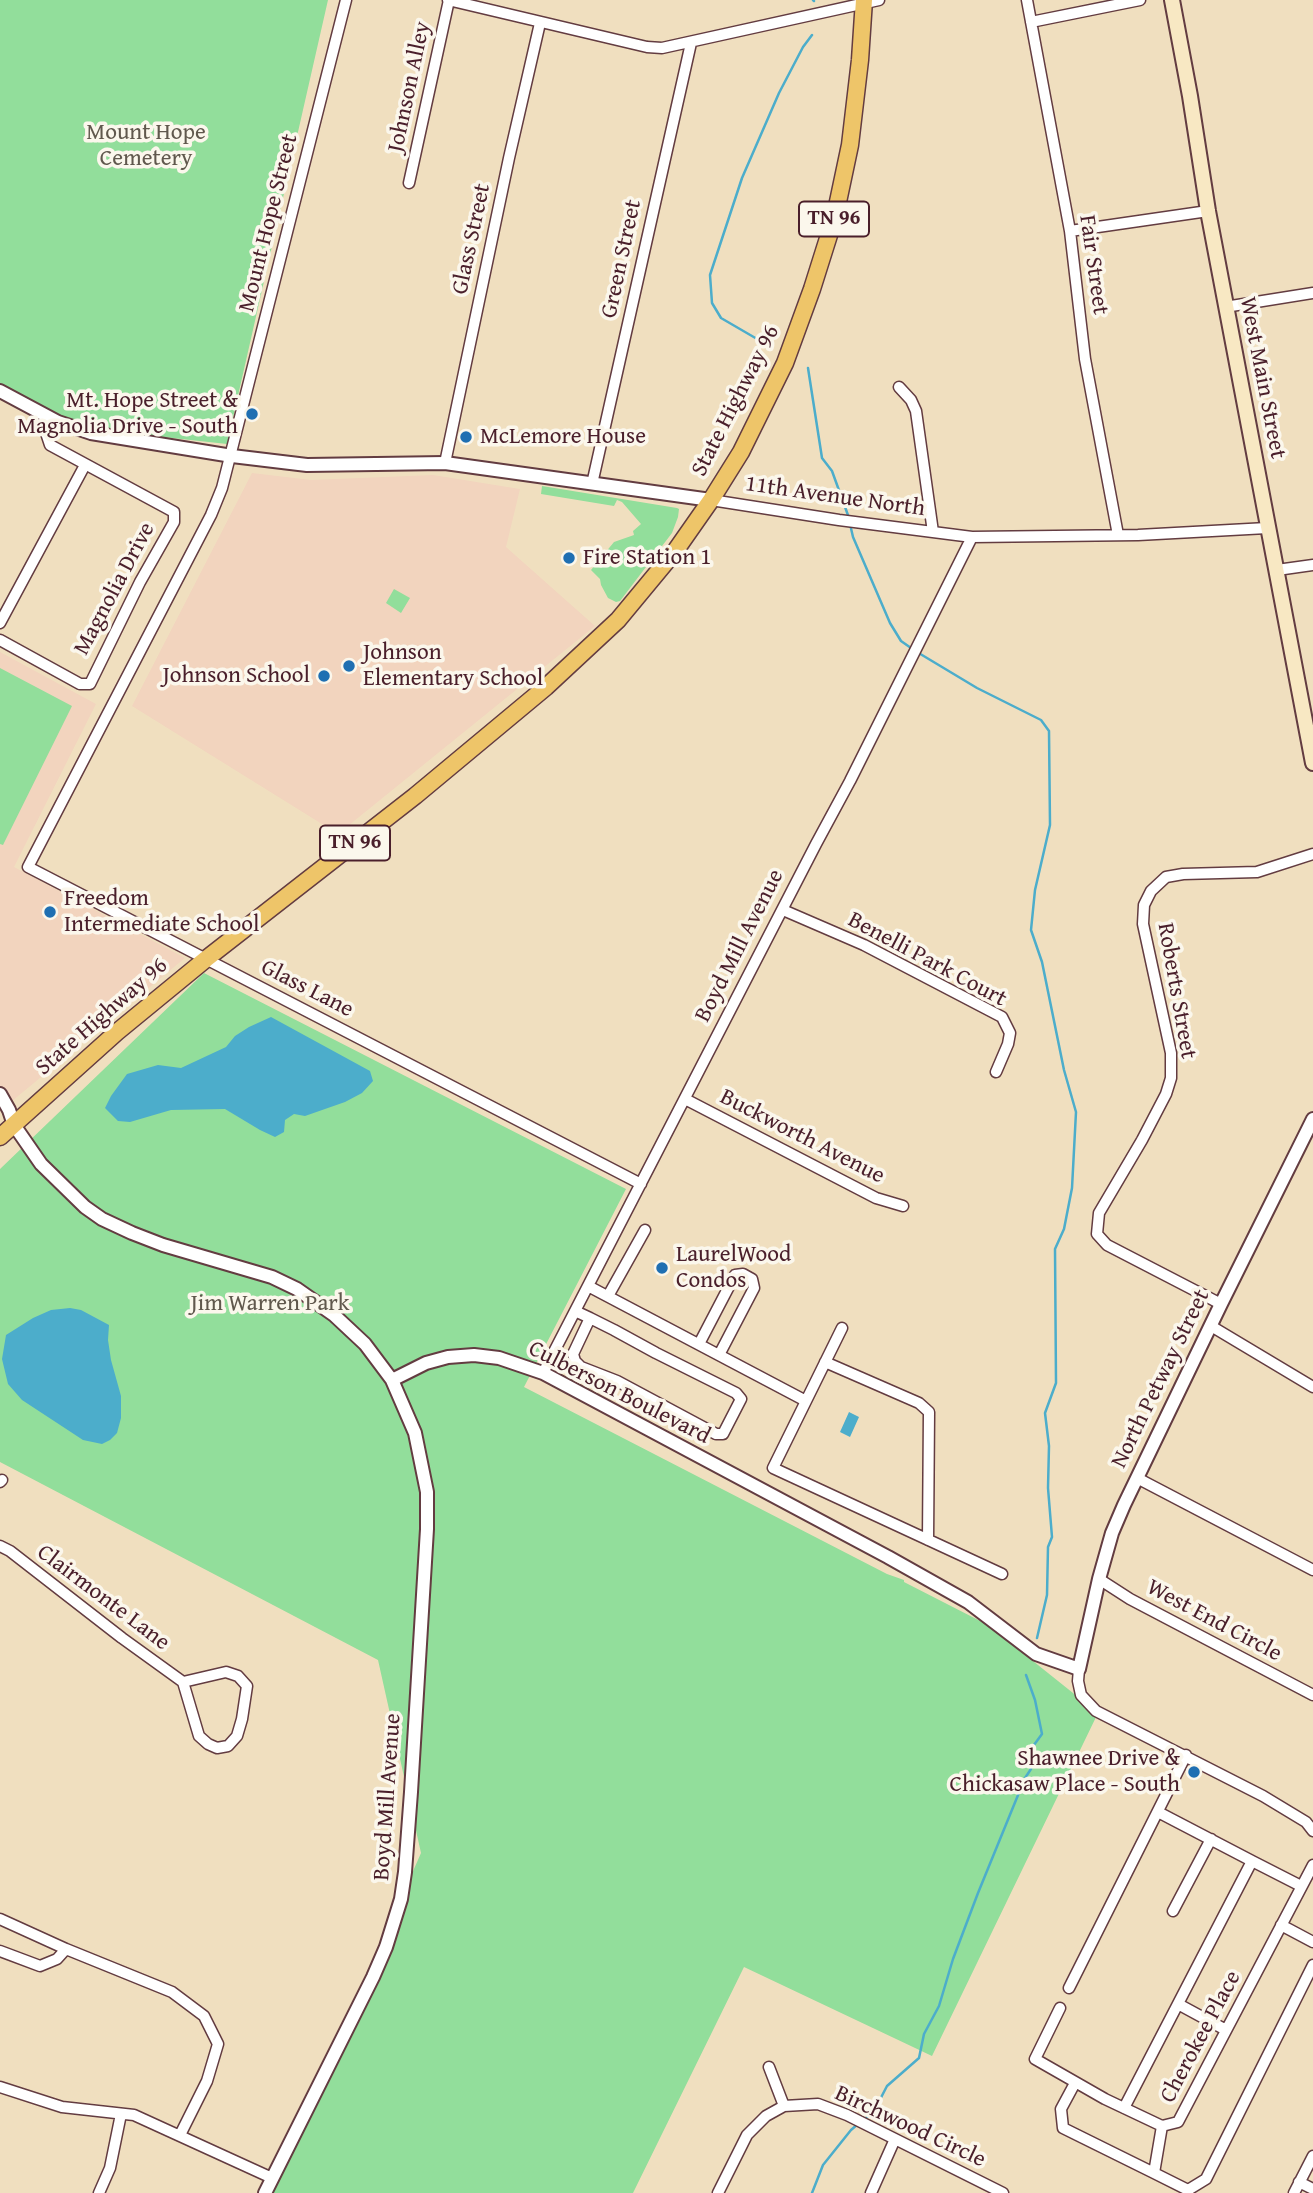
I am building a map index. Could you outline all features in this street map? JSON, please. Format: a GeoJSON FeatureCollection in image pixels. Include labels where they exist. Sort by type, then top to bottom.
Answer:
{"type":"FeatureCollection","features":[{"type":"Feature","properties":{"kind":"main road","name":"West Main Street"},"geometry":{"type":"LineString","coordinates":[[1172,0],[1225,307],[1313,763]]}},
{"type":"Feature","properties":{"kind":"main road","name":"State Highway 96"},"geometry":{"type":"LineString","coordinates":[[0,1138],[117,1032],[415,796],[546,687],[626,612],[669,559],[741,452],[785,363],[835,216],[850,145],[869,1]]}},
{"type":"Feature","properties":{"kind":"street","name":"Mount Hope Street"},"geometry":{"type":"LineString","coordinates":[[232,456],[346,0]]}},
{"type":"Feature","properties":{"kind":"street"},"geometry":{"type":"LineString","coordinates":[[448,0],[540,23],[662,48],[869,1]]}},
{"type":"Feature","properties":{"kind":"street","name":"Johnson Alley"},"geometry":{"type":"LineString","coordinates":[[409,183],[448,0]]}},
{"type":"Feature","properties":{"kind":"street","name":"Fair Street"},"geometry":{"type":"LineString","coordinates":[[1027,0],[1070,231],[1086,359],[1118,535]]}},
{"type":"Feature","properties":{"kind":"street"},"geometry":{"type":"LineString","coordinates":[[1031,22],[1140,0]]}},
{"type":"Feature","properties":{"kind":"street","name":"Glass Street"},"geometry":{"type":"LineString","coordinates":[[445,463],[540,23]]}},
{"type":"Feature","properties":{"kind":"street","name":"Green Street"},"geometry":{"type":"LineString","coordinates":[[592,484],[691,43]]}},
{"type":"Feature","properties":{"kind":"street"},"geometry":{"type":"LineString","coordinates":[[1070,231],[1208,211]]}},
{"type":"Feature","properties":{"kind":"street"},"geometry":{"type":"LineString","coordinates":[[1225,307],[1313,293]]}},
{"type":"Feature","properties":{"kind":"street"},"geometry":{"type":"LineString","coordinates":[[899,387],[911,400],[916,411],[933,532]]}},
{"type":"Feature","properties":{"kind":"street"},"geometry":{"type":"LineString","coordinates":[[0,391],[51,418],[91,433],[232,456]]}},
{"type":"Feature","properties":{"kind":"street","name":"Magnolia Drive"},"geometry":{"type":"LineString","coordinates":[[0,640],[80,684],[90,684],[140,582],[174,522],[174,512],[50,445],[45,430],[51,418]]}},
{"type":"Feature","properties":{"kind":"street","name":"11th Avenue North"},"geometry":{"type":"LineString","coordinates":[[232,456],[307,466],[445,463],[972,537],[1118,535],[1267,528]]}},
{"type":"Feature","properties":{"kind":"street","name":"Glass Lane"},"geometry":{"type":"LineString","coordinates":[[232,456],[211,515],[28,867],[641,1184]]}},
{"type":"Feature","properties":{"kind":"street"},"geometry":{"type":"LineString","coordinates":[[0,624],[85,465]]}},
{"type":"Feature","properties":{"kind":"street","name":"Boyd Mill Avenue"},"geometry":{"type":"LineString","coordinates":[[543,1373],[924,636],[972,537]]}},
{"type":"Feature","properties":{"kind":"street"},"geometry":{"type":"LineString","coordinates":[[1277,570],[1313,565]]}},
{"type":"Feature","properties":{"kind":"street","name":"Roberts Street"},"geometry":{"type":"LineString","coordinates":[[1221,1304],[1107,1245],[1097,1234],[1099,1213],[1148,1128],[1166,1094],[1171,1078],[1171,1053],[1143,924],[1144,905],[1151,891],[1166,877],[1183,873],[1257,872],[1313,854]]}},
{"type":"Feature","properties":{"kind":"street","name":"Benelli Park Court"},"geometry":{"type":"LineString","coordinates":[[783,910],[864,945],[1002,1017],[1010,1033],[1004,1056],[996,1072]]}},
{"type":"Feature","properties":{"kind":"street"},"geometry":{"type":"LineString","coordinates":[[0,1094],[14,1125],[41,1164],[69,1193],[102,1219],[163,1245],[251,1270],[297,1289],[334,1315],[365,1344],[392,1380]]}},
{"type":"Feature","properties":{"kind":"street","name":"Buckworth Avenue"},"geometry":{"type":"LineString","coordinates":[[685,1099],[876,1198],[903,1206]]}},
{"type":"Feature","properties":{"kind":"street","name":"North Petway Street"},"geometry":{"type":"LineString","coordinates":[[1079,1669],[1112,1533],[1313,1119]]}},
{"type":"Feature","properties":{"kind":"street"},"geometry":{"type":"LineString","coordinates":[[608,1296],[645,1230]]}},
{"type":"Feature","properties":{"kind":"street"},"geometry":{"type":"LineString","coordinates":[[699,1344],[735,1275],[743,1274],[752,1279],[754,1288],[719,1355]]}},
{"type":"Feature","properties":{"kind":"street"},"geometry":{"type":"LineString","coordinates":[[588,1286],[806,1401]]}},
{"type":"Feature","properties":{"kind":"street"},"geometry":{"type":"LineString","coordinates":[[575,1311],[590,1318],[736,1393],[741,1399],[723,1434],[716,1434],[617,1381],[581,1367],[573,1354],[590,1318]]}},
{"type":"Feature","properties":{"kind":"street"},"geometry":{"type":"LineString","coordinates":[[1211,1326],[1313,1387]]}},
{"type":"Feature","properties":{"kind":"street"},"geometry":{"type":"LineString","coordinates":[[842,1328],[772,1468],[1002,1574]]}},
{"type":"Feature","properties":{"kind":"street","name":"Culberson Boulevard"},"geometry":{"type":"LineString","coordinates":[[392,1380],[426,1363],[448,1357],[474,1355],[499,1358],[543,1373],[957,1596],[1036,1654],[1079,1669]]}},
{"type":"Feature","properties":{"kind":"street"},"geometry":{"type":"LineString","coordinates":[[825,1362],[919,1403],[929,1412],[928,1540]]}},
{"type":"Feature","properties":{"kind":"street","name":"Boyd Mill Avenue"},"geometry":{"type":"LineString","coordinates":[[265,2193],[373,1977],[386,1947],[403,1885],[427,1529],[427,1492],[415,1433],[392,1380]]}},
{"type":"Feature","properties":{"kind":"street"},"geometry":{"type":"LineString","coordinates":[[1138,1478],[1313,1570]]}},
{"type":"Feature","properties":{"kind":"street","name":"Clairmonte Lane"},"geometry":{"type":"LineString","coordinates":[[0,1546],[183,1682]]}},
{"type":"Feature","properties":{"kind":"street","name":"West End Circle"},"geometry":{"type":"LineString","coordinates":[[1099,1579],[1130,1599],[1313,1695]]}},
{"type":"Feature","properties":{"kind":"street"},"geometry":{"type":"LineString","coordinates":[[1079,1669],[1081,1695],[1096,1711],[1263,1796],[1306,1822],[1313,1831]]}},
{"type":"Feature","properties":{"kind":"street"},"geometry":{"type":"LineString","coordinates":[[226,1672],[239,1676],[247,1686],[237,1737],[228,1746],[218,1748],[199,1736],[183,1682],[226,1672]]}},
{"type":"Feature","properties":{"kind":"street"},"geometry":{"type":"LineString","coordinates":[[1069,1988],[1186,1755]]}},
{"type":"Feature","properties":{"kind":"street"},"geometry":{"type":"LineString","coordinates":[[1157,1812],[1301,1886]]}},
{"type":"Feature","properties":{"kind":"street"},"geometry":{"type":"LineString","coordinates":[[1173,1911],[1210,1839]]}},
{"type":"Feature","properties":{"kind":"street"},"geometry":{"type":"LineString","coordinates":[[1124,2108],[1252,1861]]}},
{"type":"Feature","properties":{"kind":"street","name":"Cherokee Place"},"geometry":{"type":"LineString","coordinates":[[1060,2008],[1035,2059],[1073,2082],[1162,2126],[1178,2122],[1313,1865]]}},
{"type":"Feature","properties":{"kind":"street"},"geometry":{"type":"LineString","coordinates":[[0,1919],[172,1992],[204,2017],[218,2044],[207,2081],[180,2135]]}},
{"type":"Feature","properties":{"kind":"street"},"geometry":{"type":"LineString","coordinates":[[1281,1925],[1313,1942]]}},
{"type":"Feature","properties":{"kind":"street"},"geometry":{"type":"LineString","coordinates":[[0,1951],[40,1966],[57,1959],[66,1949]]}},
{"type":"Feature","properties":{"kind":"street"},"geometry":{"type":"LineString","coordinates":[[1073,2082],[1061,2109],[1063,2128],[1188,2190],[1206,2179],[1313,1965]]}},
{"type":"Feature","properties":{"kind":"street"},"geometry":{"type":"LineString","coordinates":[[1178,2004],[1226,2031]]}},
{"type":"Feature","properties":{"kind":"street"},"geometry":{"type":"LineString","coordinates":[[718,2193],[747,2135],[766,2116],[784,2106],[769,2067]]}},
{"type":"Feature","properties":{"kind":"street"},"geometry":{"type":"LineString","coordinates":[[0,2087],[62,2107],[134,2115],[272,2178]]}},
{"type":"Feature","properties":{"kind":"street","name":"Birchwood Circle"},"geometry":{"type":"LineString","coordinates":[[784,2106],[818,2104],[847,2115],[1003,2193]]}},
{"type":"Feature","properties":{"kind":"street"},"geometry":{"type":"LineString","coordinates":[[99,2193],[110,2168],[121,2114]]}},
{"type":"Feature","properties":{"kind":"street"},"geometry":{"type":"LineString","coordinates":[[1154,2173],[1162,2126]]}},
{"type":"Feature","properties":{"kind":"street"},"geometry":{"type":"LineString","coordinates":[[871,2193],[895,2139]]}},
{"type":"Feature","properties":{"kind":"street"},"geometry":{"type":"LineString","coordinates":[[1294,2193],[1313,2156]]}},
{"type":"Feature","properties":{"kind":"street"},"geometry":{"type":"LineString","coordinates":[[1299,2182],[1313,2189]]}},
{"type":"Feature","properties":{"kind":"shaded area","name":"Johnson Elementary School"},"geometry":{"type":"Polygon","coordinates":[[[252,473],[311,480],[433,475],[520,489],[506,547],[595,626],[338,834],[132,706],[252,473]]]}},
{"type":"Feature","properties":{"kind":"shaded area","name":"Freedom Intermediate School"},"geometry":{"type":"Polygon","coordinates":[[[0,652],[96,704],[14,867],[185,958],[0,1111],[0,652]]]}},
{"type":"Feature","properties":{"kind":"green space","name":"Mount Hope Cemetery"},"geometry":{"type":"Polygon","coordinates":[[[0,0],[328,0],[227,444],[72,427],[0,386],[0,0]]]}},
{"type":"Feature","properties":{"kind":"green space"},"geometry":{"type":"Polygon","coordinates":[[[542,486],[677,508],[678,517],[672,533],[620,601],[616,602],[608,598],[600,579],[591,570],[614,542],[634,535],[633,531],[641,524],[622,502],[617,500],[614,506],[541,494],[542,486]]]}},
{"type":"Feature","properties":{"kind":"green space"},"geometry":{"type":"Polygon","coordinates":[[[394,589],[410,598],[401,613],[386,603],[394,589]]]}},
{"type":"Feature","properties":{"kind":"green space"},"geometry":{"type":"Polygon","coordinates":[[[0,668],[72,706],[3,845],[0,844],[0,668]]]}},
{"type":"Feature","properties":{"kind":"green space","name":"Jim Warren Park"},"geometry":{"type":"Polygon","coordinates":[[[204,973],[626,1189],[524,1387],[988,1625],[1098,1713],[932,2056],[744,1967],[633,2193],[272,2193],[421,1853],[378,1660],[0,1462],[0,1169],[204,973]]]}},
{"type":"Feature","properties":{"kind":"water"},"geometry":{"type":"Polygon","coordinates":[[[271,1017],[370,1071],[373,1081],[362,1093],[345,1102],[305,1116],[294,1114],[285,1120],[284,1132],[275,1137],[225,1109],[171,1110],[130,1122],[118,1121],[105,1108],[127,1074],[158,1065],[181,1068],[226,1047],[235,1036],[271,1017]]]}},
{"type":"Feature","properties":{"kind":"water"},"geometry":{"type":"Polygon","coordinates":[[[51,1310],[81,1310],[109,1325],[108,1340],[121,1396],[121,1418],[117,1433],[102,1444],[83,1440],[22,1400],[8,1384],[2,1359],[6,1335],[51,1310]]]}},
{"type":"Feature","properties":{"kind":"water"},"geometry":{"type":"Polygon","coordinates":[[[849,1412],[859,1417],[850,1437],[840,1432],[849,1412]]]}},
{"type":"Feature","properties":{"kind":"waterway"},"geometry":{"type":"LineString","coordinates":[[764,343],[721,318],[712,303],[710,275],[742,178],[779,93],[812,35]]}},
{"type":"Feature","properties":{"kind":"waterway"},"geometry":{"type":"LineString","coordinates":[[808,368],[822,458],[832,471],[849,518]]}},
{"type":"Feature","properties":{"kind":"waterway"},"geometry":{"type":"LineString","coordinates":[[850,524],[890,623],[901,641],[911,648]]}},
{"type":"Feature","properties":{"kind":"waterway"},"geometry":{"type":"LineString","coordinates":[[917,652],[977,688],[1041,720],[1049,731],[1050,825],[1035,890],[1031,930],[1042,962],[1064,1070],[1076,1112],[1072,1188],[1064,1229],[1055,1249],[1056,1383],[1045,1413],[1049,1446],[1048,1488],[1052,1537],[1048,1547],[1047,1595],[1037,1638]]}},
{"type":"Feature","properties":{"kind":"waterway"},"geometry":{"type":"LineString","coordinates":[[863,2120],[873,2113],[887,2086],[919,2058],[924,2034],[939,2006],[978,1893],[1031,1769],[1031,1749],[1042,1734],[1035,1700],[1026,1675]]}},
{"type":"Feature","properties":{"kind":"waterway"},"geometry":{"type":"LineString","coordinates":[[812,2193],[823,2165],[858,2124]]}},
{"type":"Feature","properties":{"kind":"place","name":"Mt. Hope Street & Magnolia Drive - South"},"geometry":{"type":"Point","coordinates":[252,414]}},
{"type":"Feature","properties":{"kind":"place","name":"McLemore House"},"geometry":{"type":"Point","coordinates":[466,437]}},
{"type":"Feature","properties":{"kind":"place","name":"Fire Station 1"},"geometry":{"type":"Point","coordinates":[569,558]}},
{"type":"Feature","properties":{"kind":"place","name":"Johnson Elementary School"},"geometry":{"type":"Point","coordinates":[349,666]}},
{"type":"Feature","properties":{"kind":"place","name":"Johnson School"},"geometry":{"type":"Point","coordinates":[324,676]}},
{"type":"Feature","properties":{"kind":"place","name":"Freedom Intermediate School"},"geometry":{"type":"Point","coordinates":[50,912]}},
{"type":"Feature","properties":{"kind":"place","name":"LaurelWood Condos"},"geometry":{"type":"Point","coordinates":[662,1268]}},
{"type":"Feature","properties":{"kind":"place","name":"Shawnee Drive & Chickasaw Place - South"},"geometry":{"type":"Point","coordinates":[1194,1772]}}]}
